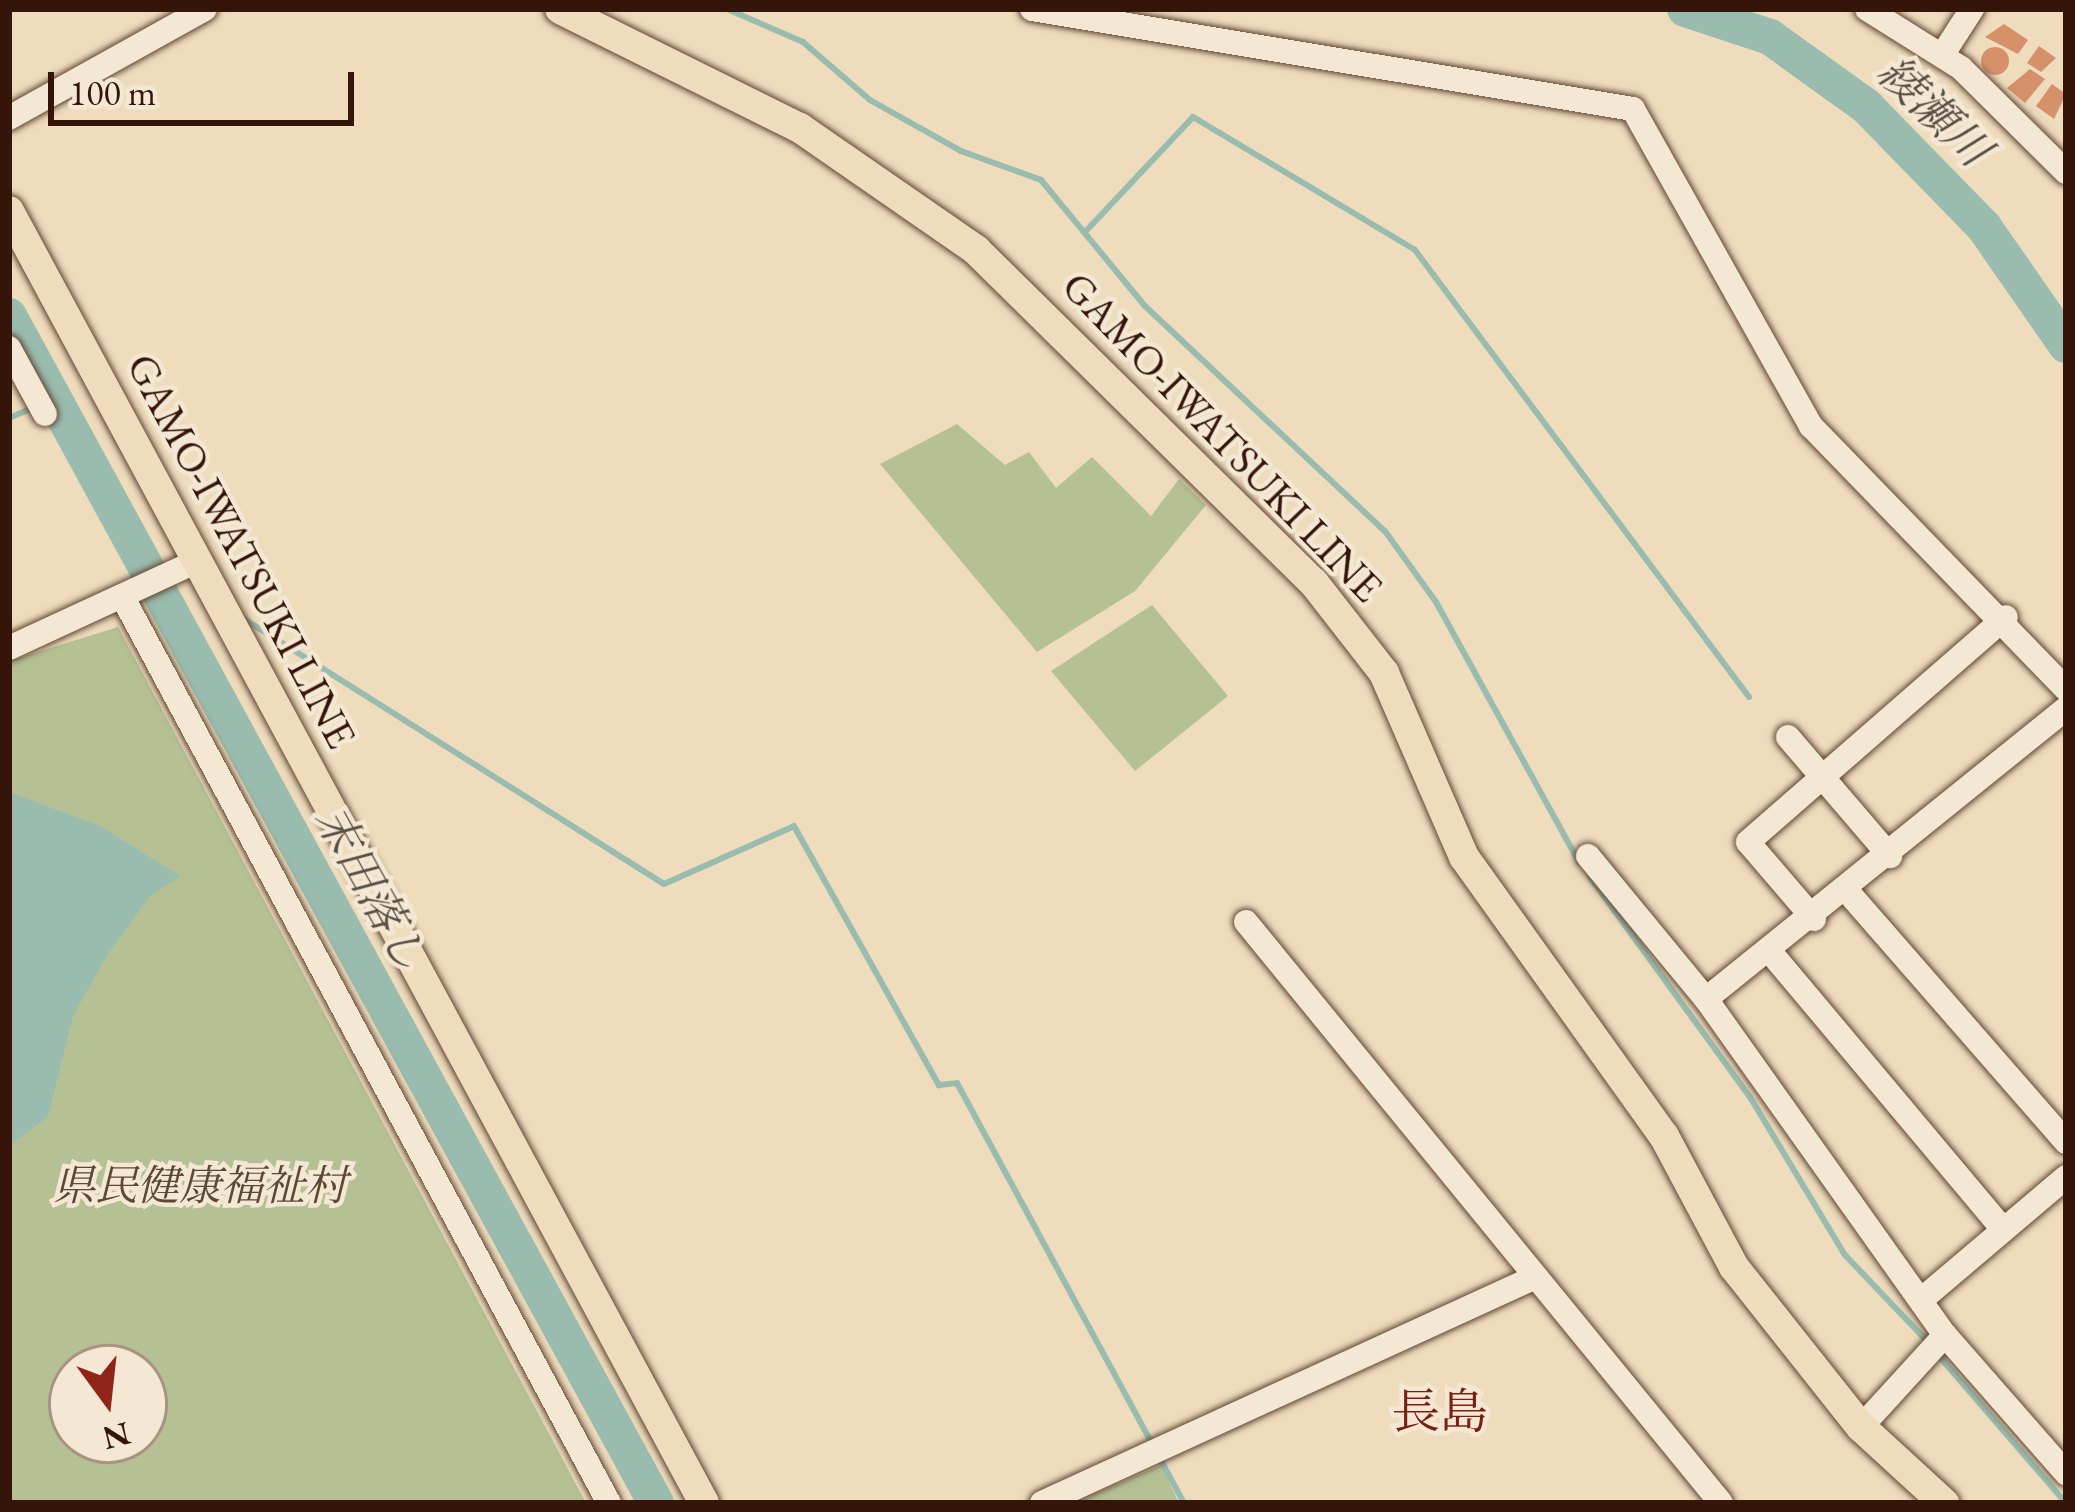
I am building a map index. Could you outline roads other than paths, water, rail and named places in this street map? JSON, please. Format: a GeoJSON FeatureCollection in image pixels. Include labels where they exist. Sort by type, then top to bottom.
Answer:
{"type":"FeatureCollection","features":[{"type":"Feature","properties":{"kind":"main road","name":"GAMO-IWATSUKI LINE"},"geometry":{"type":"LineString","coordinates":[[560,9],[800,128],[976,250],[1314,583],[1384,674],[1464,857],[1664,1136],[1734,1267],[1862,1427],[1944,1503]]}},
{"type":"Feature","properties":{"kind":"main road","name":"GAMO-IWATSUKI LINE"},"geometry":{"type":"LineString","coordinates":[[9,212],[704,1503]]}},
{"type":"Feature","properties":{"kind":"street"},"geometry":{"type":"LineString","coordinates":[[9,118],[205,9]]}},
{"type":"Feature","properties":{"kind":"street"},"geometry":{"type":"LineString","coordinates":[[1031,9],[1633,109],[1810,426],[2006,617],[2066,689]]}},
{"type":"Feature","properties":{"kind":"street"},"geometry":{"type":"LineString","coordinates":[[1867,9],[1943,54],[2065,169]]}},
{"type":"Feature","properties":{"kind":"street"},"geometry":{"type":"LineString","coordinates":[[1943,54],[1972,9]]}},
{"type":"Feature","properties":{"kind":"street"},"geometry":{"type":"LineString","coordinates":[[9,348],[45,414]]}},
{"type":"Feature","properties":{"kind":"street"},"geometry":{"type":"LineString","coordinates":[[9,648],[197,561]]}},
{"type":"Feature","properties":{"kind":"street"},"geometry":{"type":"LineString","coordinates":[[122,596],[609,1503]]}},
{"type":"Feature","properties":{"kind":"street"},"geometry":{"type":"LineString","coordinates":[[1814,920],[1748,842],[2006,617]]}},
{"type":"Feature","properties":{"kind":"street"},"geometry":{"type":"LineString","coordinates":[[1706,999],[1772,954],[2066,709]]}},
{"type":"Feature","properties":{"kind":"street"},"geometry":{"type":"LineString","coordinates":[[1788,737],[1890,856]]}},
{"type":"Feature","properties":{"kind":"street"},"geometry":{"type":"LineString","coordinates":[[1588,856],[1706,999],[1945,1335],[2066,1473]]}},
{"type":"Feature","properties":{"kind":"street"},"geometry":{"type":"LineString","coordinates":[[1847,891],[2066,1142]]}},
{"type":"Feature","properties":{"kind":"street"},"geometry":{"type":"LineString","coordinates":[[1246,922],[1531,1279],[1721,1503]]}},
{"type":"Feature","properties":{"kind":"street"},"geometry":{"type":"LineString","coordinates":[[1772,954],[2003,1229]]}},
{"type":"Feature","properties":{"kind":"street"},"geometry":{"type":"LineString","coordinates":[[1921,1300],[2066,1177]]}},
{"type":"Feature","properties":{"kind":"street"},"geometry":{"type":"LineString","coordinates":[[1042,1503],[1531,1279]]}},
{"type":"Feature","properties":{"kind":"street"},"geometry":{"type":"LineString","coordinates":[[1862,1427],[1945,1335]]}},
{"type":"Feature","properties":{"kind":"waterway"},"geometry":{"type":"LineString","coordinates":[[727,9],[803,42],[870,100],[961,151],[1041,180],[1145,306],[1385,531],[1436,602],[1579,862]]}},
{"type":"Feature","properties":{"kind":"waterway","name":"綾瀬川"},"geometry":{"type":"LineString","coordinates":[[1685,9],[1770,37],[1866,106],[1984,227],[2066,345]]}},
{"type":"Feature","properties":{"kind":"waterway"},"geometry":{"type":"LineString","coordinates":[[1086,231],[1193,117],[1415,250],[1749,697]]}},
{"type":"Feature","properties":{"kind":"waterway","name":"末田落し"},"geometry":{"type":"LineString","coordinates":[[9,316],[656,1503]]}},
{"type":"Feature","properties":{"kind":"waterway"},"geometry":{"type":"LineString","coordinates":[[9,418],[32,408]]}},
{"type":"Feature","properties":{"kind":"waterway"},"geometry":{"type":"LineString","coordinates":[[126,544],[164,568]]}},
{"type":"Feature","properties":{"kind":"waterway"},"geometry":{"type":"LineString","coordinates":[[241,617],[664,884],[794,826],[939,1085],[957,1083],[1154,1447]]}},
{"type":"Feature","properties":{"kind":"waterway"},"geometry":{"type":"LineString","coordinates":[[1590,877],[1750,1097],[1845,1255],[1927,1341]]}},
{"type":"Feature","properties":{"kind":"waterway"},"geometry":{"type":"LineString","coordinates":[[1939,1356],[2066,1503]]}},
{"type":"Feature","properties":{"kind":"waterway"},"geometry":{"type":"LineString","coordinates":[[1160,1459],[1184,1503]]}},
{"type":"Feature","properties":{"kind":"district","name":"長島"},"geometry":{"type":"Point","coordinates":[1440,1412]}},
{"type":"Feature","properties":{"kind":"park label","name":"県民健康福祉村"},"geometry":{"type":"Point","coordinates":[200,1186]}}]}
